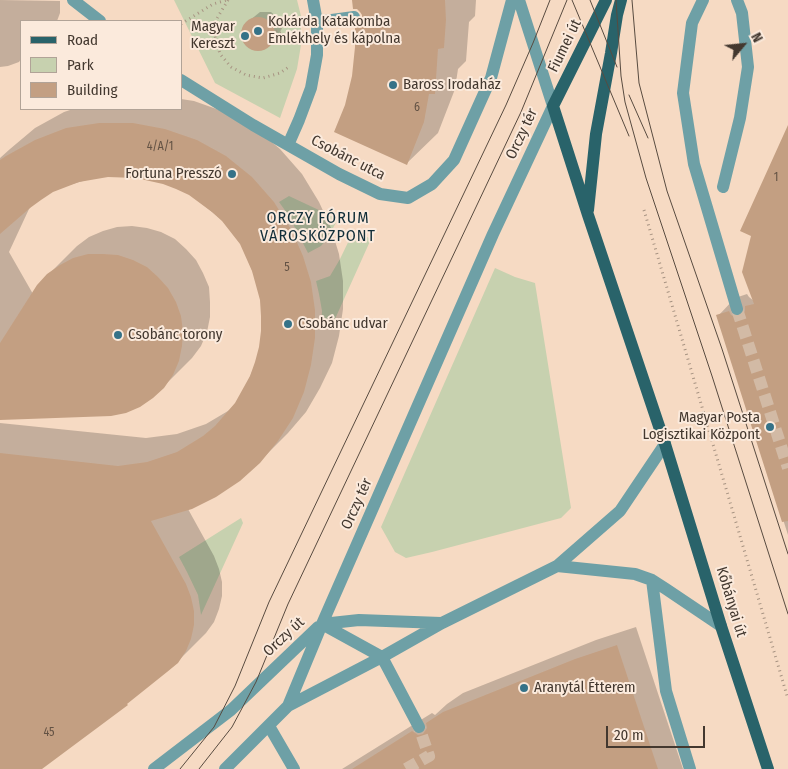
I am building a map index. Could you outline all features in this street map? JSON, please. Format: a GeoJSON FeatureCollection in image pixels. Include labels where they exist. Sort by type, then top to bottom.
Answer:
{"type":"FeatureCollection","features":[{"type":"Feature","properties":{"kind":"main road","name":"Fiumei út"},"geometry":{"type":"LineString","coordinates":[[553,106],[606,0]]}},
{"type":"Feature","properties":{"kind":"main road"},"geometry":{"type":"LineString","coordinates":[[588,215],[596,134],[617,15],[622,0]]}},
{"type":"Feature","properties":{"kind":"main road","name":"Orczy tér"},"geometry":{"type":"LineString","coordinates":[[553,106],[665,444]]}},
{"type":"Feature","properties":{"kind":"main road","name":"Kőbányai út"},"geometry":{"type":"LineString","coordinates":[[665,444],[721,626],[768,769]]}},
{"type":"Feature","properties":{"kind":"street"},"geometry":{"type":"LineString","coordinates":[[73,0],[99,20]]}},
{"type":"Feature","properties":{"kind":"street"},"geometry":{"type":"LineString","coordinates":[[288,145],[311,88],[316,55],[317,22],[313,0]]}},
{"type":"Feature","properties":{"kind":"street","name":"Csobánc utca"},"geometry":{"type":"LineString","coordinates":[[182,81],[253,125],[339,174],[380,194],[408,198],[432,184],[454,160],[491,78],[512,0]]}},
{"type":"Feature","properties":{"kind":"street"},"geometry":{"type":"LineString","coordinates":[[519,0],[553,106]]}},
{"type":"Feature","properties":{"kind":"street"},"geometry":{"type":"LineString","coordinates":[[703,0],[692,23],[683,94],[694,164],[737,309]]}},
{"type":"Feature","properties":{"kind":"street"},"geometry":{"type":"LineString","coordinates":[[723,187],[740,118],[748,66],[742,12],[737,0]]}},
{"type":"Feature","properties":{"kind":"street"},"geometry":{"type":"LineString","coordinates":[[317,22],[354,17]]}},
{"type":"Feature","properties":{"kind":"street","name":"Orczy tér"},"geometry":{"type":"LineString","coordinates":[[322,624],[493,234],[553,106]]}},
{"type":"Feature","properties":{"kind":"street"},"geometry":{"type":"LineString","coordinates":[[288,706],[442,624],[557,566],[620,511],[665,444]]}},
{"type":"Feature","properties":{"kind":"street"},"geometry":{"type":"LineString","coordinates":[[557,566],[635,574],[652,580],[721,626]]}},
{"type":"Feature","properties":{"kind":"street"},"geometry":{"type":"LineString","coordinates":[[652,580],[666,691],[690,769]]}},
{"type":"Feature","properties":{"kind":"street"},"geometry":{"type":"LineString","coordinates":[[322,624],[359,620],[442,624]]}},
{"type":"Feature","properties":{"kind":"street"},"geometry":{"type":"LineString","coordinates":[[322,624],[382,657],[419,727]]}},
{"type":"Feature","properties":{"kind":"street","name":"Orczy út"},"geometry":{"type":"LineString","coordinates":[[224,769],[288,706],[322,624]]}},
{"type":"Feature","properties":{"kind":"street","name":"Orczy út"},"geometry":{"type":"LineString","coordinates":[[154,769],[231,710],[322,624]]}},
{"type":"Feature","properties":{"kind":"street"},"geometry":{"type":"LineString","coordinates":[[269,726],[294,769]]}},
{"type":"Feature","properties":{"kind":"path"},"geometry":{"type":"LineString","coordinates":[[182,23],[213,4],[227,0]]}},
{"type":"Feature","properties":{"kind":"path"},"geometry":{"type":"LineString","coordinates":[[227,0],[216,20],[215,36],[220,54],[231,67],[246,75],[263,78],[280,73],[294,63]]}},
{"type":"Feature","properties":{"kind":"path"},"geometry":{"type":"LineString","coordinates":[[301,16],[276,31],[301,45]]}},
{"type":"Feature","properties":{"kind":"path"},"geometry":{"type":"LineString","coordinates":[[644,210],[788,699]]}},
{"type":"Feature","properties":{"kind":"green space"},"geometry":{"type":"Polygon","coordinates":[[[174,0],[297,0],[301,16],[301,45],[297,69],[280,118],[215,83],[174,0]]]}},
{"type":"Feature","properties":{"kind":"green space"},"geometry":{"type":"Polygon","coordinates":[[[289,196],[338,219],[321,246],[308,253],[289,216],[279,202],[289,196]]]}},
{"type":"Feature","properties":{"kind":"green space"},"geometry":{"type":"Polygon","coordinates":[[[354,230],[371,239],[331,328],[321,329],[322,311],[316,281],[330,276],[354,230]]]}},
{"type":"Feature","properties":{"kind":"green space"},"geometry":{"type":"Polygon","coordinates":[[[495,268],[535,283],[571,508],[561,518],[406,558],[395,552],[381,527],[495,268]]]}},
{"type":"Feature","properties":{"kind":"green space"},"geometry":{"type":"Polygon","coordinates":[[[241,518],[243,523],[201,615],[198,595],[179,557],[241,518]]]}},
{"type":"Feature","properties":{"kind":"building","name":"Baross Irodaház"},"geometry":{"type":"Polygon","coordinates":[[[352,0],[445,0],[444,48],[438,49],[435,94],[429,94],[424,122],[407,165],[334,132],[345,105],[352,76],[355,25],[362,20],[360,12],[357,9],[353,9],[352,0]]]}},
{"type":"Feature","properties":{"kind":"building","name":"Kokárda Katakomba Emlékhely és kápolna"},"geometry":{"type":"Polygon","coordinates":[[[258,17],[270,22],[275,34],[270,46],[258,51],[246,46],[241,34],[246,22],[258,17]]]}},
{"type":"Feature","properties":{"kind":"building"},"geometry":{"type":"Polygon","coordinates":[[[99,123],[133,123],[165,129],[197,140],[226,156],[252,177],[274,202],[292,231],[303,256],[311,282],[315,310],[315,338],[311,365],[304,392],[293,418],[278,441],[260,463],[240,481],[216,497],[192,509],[151,521],[186,584],[194,611],[191,639],[178,663],[128,705],[42,769],[0,769],[0,453],[118,466],[147,462],[177,452],[215,426],[235,403],[250,376],[259,347],[261,331],[260,300],[252,271],[240,244],[222,221],[212,212],[189,195],[176,189],[136,178],[108,177],[79,182],[53,192],[30,208],[0,234],[0,160],[35,140],[66,128],[99,123]]]}},
{"type":"Feature","properties":{"kind":"building","name":"Magyar Posta Logisztikai Központ"},"geometry":{"type":"Polygon","coordinates":[[[788,125],[788,521],[782,522],[716,315],[729,311],[731,315],[740,317],[745,311],[745,306],[754,304],[742,272],[751,236],[740,231],[788,125]]]}},
{"type":"Feature","properties":{"kind":"building","name":"Csobánc torony"},"geometry":{"type":"Polygon","coordinates":[[[88,254],[118,255],[133,260],[147,267],[168,288],[181,316],[183,331],[179,361],[173,375],[164,388],[153,398],[140,407],[126,413],[111,416],[0,420],[0,343],[37,285],[47,274],[73,258],[88,254]]]}},
{"type":"Feature","properties":{"kind":"building"},"geometry":{"type":"Polygon","coordinates":[[[617,645],[658,769],[352,769],[412,731],[418,735],[423,734],[427,728],[426,723],[443,712],[575,659],[617,645]]]}},
{"type":"Feature","properties":{"kind":"tunnel"},"geometry":{"type":"LineString","coordinates":[[737,309],[788,468]]}},
{"type":"Feature","properties":{"kind":"tunnel"},"geometry":{"type":"LineString","coordinates":[[406,769],[429,756],[419,727]]}},
{"type":"Feature","properties":{"kind":"tram line"},"geometry":{"type":"LineString","coordinates":[[180,769],[214,727],[235,686],[269,602],[506,105],[550,0]]}},
{"type":"Feature","properties":{"kind":"tram line"},"geometry":{"type":"LineString","coordinates":[[199,769],[232,727],[256,682],[288,604],[521,112],[567,0]]}},
{"type":"Feature","properties":{"kind":"tram line"},"geometry":{"type":"LineString","coordinates":[[572,0],[629,136]]}},
{"type":"Feature","properties":{"kind":"tram line"},"geometry":{"type":"LineString","coordinates":[[590,0],[617,67]]}},
{"type":"Feature","properties":{"kind":"tram line"},"geometry":{"type":"LineString","coordinates":[[616,0],[621,76],[625,102],[646,178],[788,614]]}},
{"type":"Feature","properties":{"kind":"tram line"},"geometry":{"type":"LineString","coordinates":[[632,0],[639,83],[667,191],[722,349],[788,554]]}},
{"type":"Feature","properties":{"kind":"tram line"},"geometry":{"type":"LineString","coordinates":[[629,95],[648,138]]}},
{"type":"Feature","properties":{"kind":"place","name":"Kokárda Katakomba Emlékhely és kápolna"},"geometry":{"type":"Point","coordinates":[258,31]}},
{"type":"Feature","properties":{"kind":"place","name":"Magyar Kereszt"},"geometry":{"type":"Point","coordinates":[245,36]}},
{"type":"Feature","properties":{"kind":"place","name":"Baross Irodaház"},"geometry":{"type":"Point","coordinates":[393,85]}},
{"type":"Feature","properties":{"kind":"place","name":"Fortuna Presszó"},"geometry":{"type":"Point","coordinates":[232,174]}},
{"type":"Feature","properties":{"kind":"place","name":"Csobánc udvar"},"geometry":{"type":"Point","coordinates":[288,324]}},
{"type":"Feature","properties":{"kind":"place","name":"Csobánc torony"},"geometry":{"type":"Point","coordinates":[118,335]}},
{"type":"Feature","properties":{"kind":"place","name":"Magyar Posta Logisztikai Központ"},"geometry":{"type":"Point","coordinates":[770,427]}},
{"type":"Feature","properties":{"kind":"place","name":"Aranytál Étterem"},"geometry":{"type":"Point","coordinates":[524,688]}},
{"type":"Feature","properties":{"kind":"district","name":"ORCZY FÓRUM VÁROSKÖZPONT"},"geometry":{"type":"Point","coordinates":[318,228]}}]}
